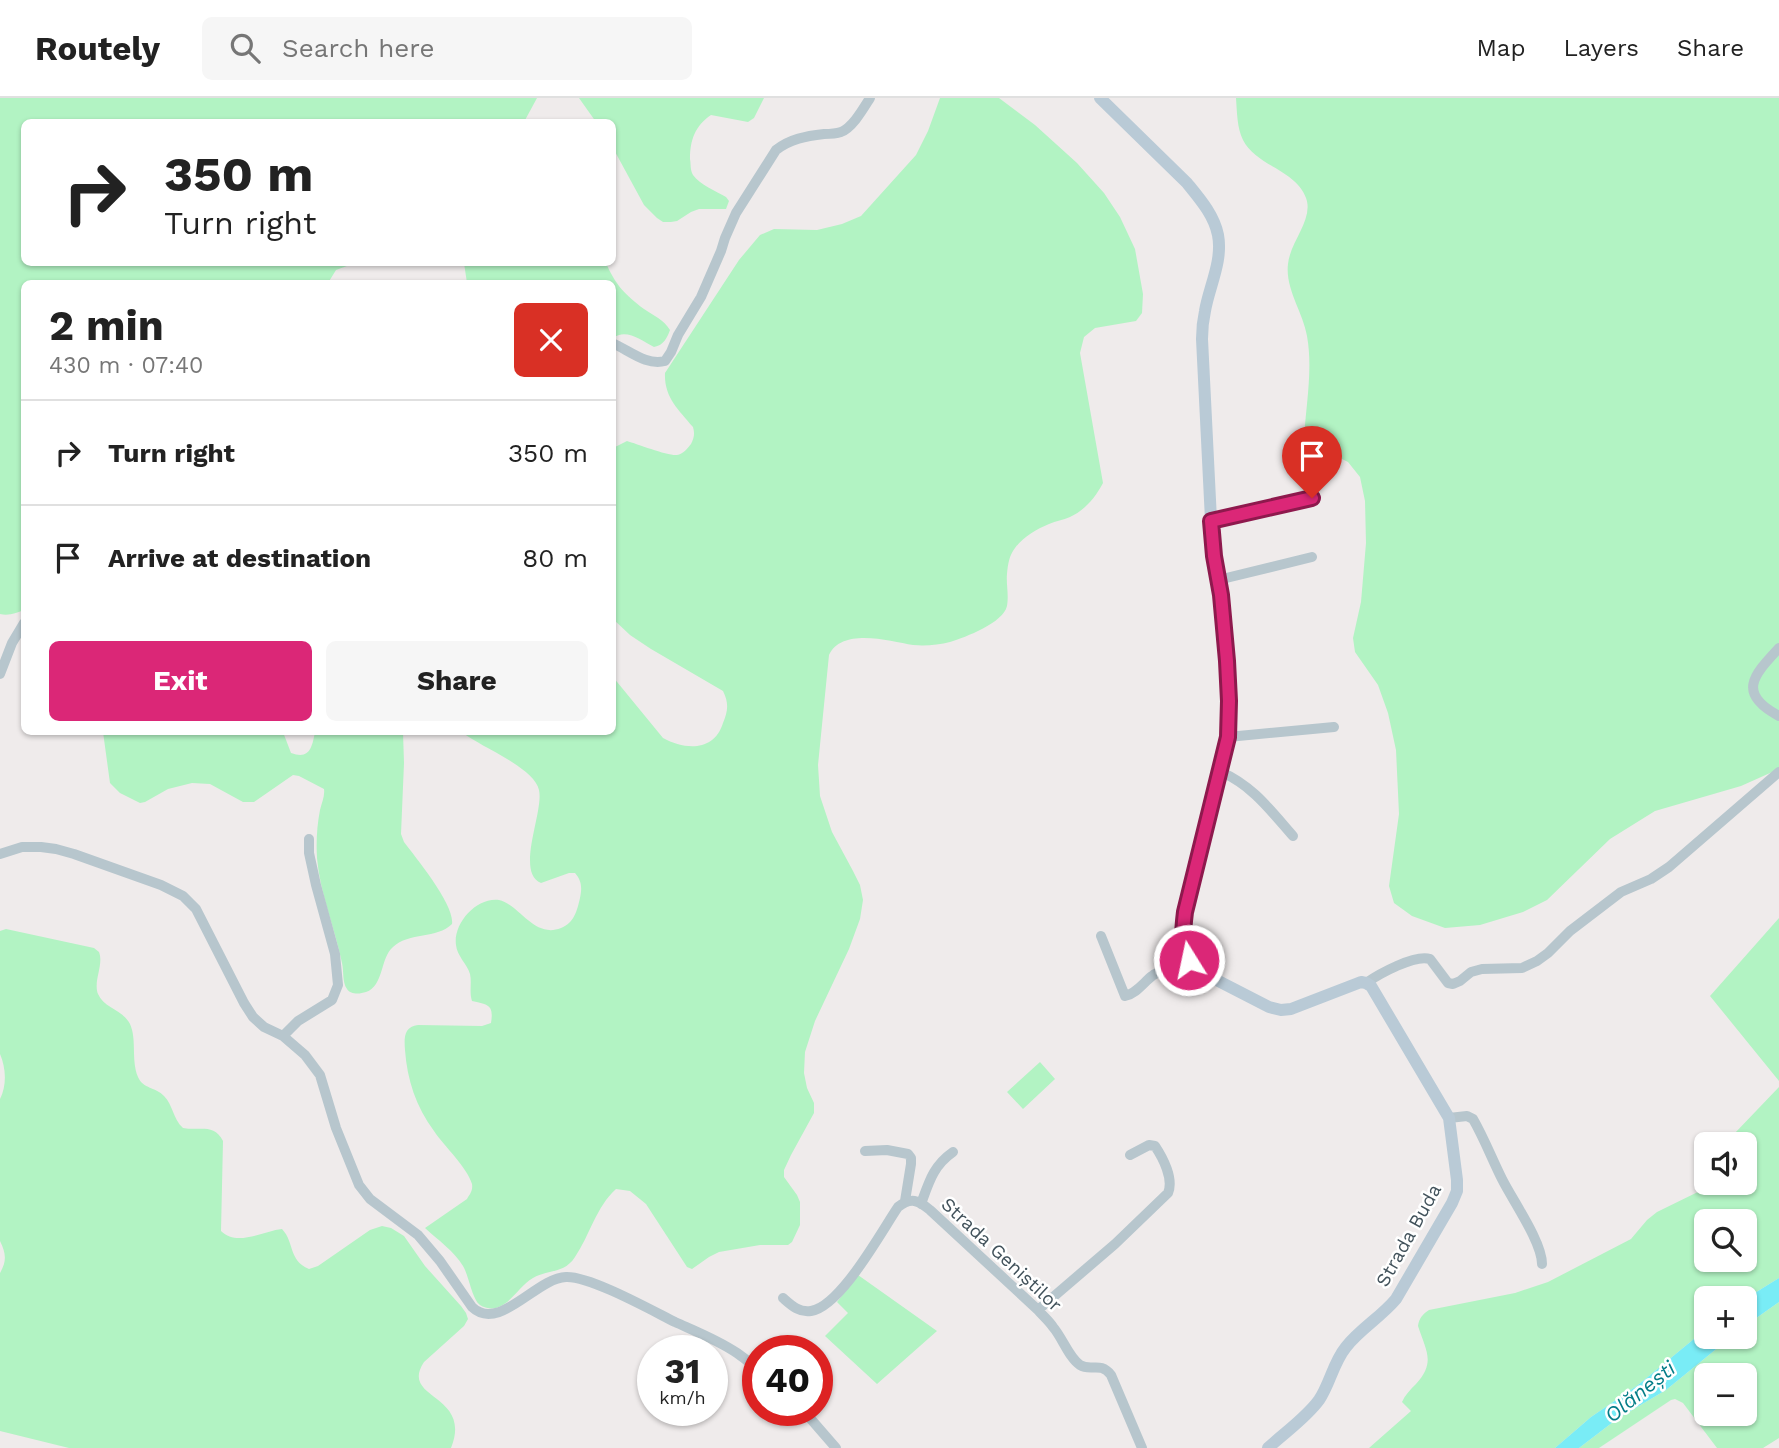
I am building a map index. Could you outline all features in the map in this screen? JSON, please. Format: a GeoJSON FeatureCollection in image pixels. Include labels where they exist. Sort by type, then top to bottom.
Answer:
{"type":"FeatureCollection","features":[{"type":"Feature","properties":{"kind":"street"},"geometry":{"type":"LineString","coordinates":[[616,345],[646,360],[657,363],[665,361],[701,297],[736,213],[776,150],[797,139],[844,130],[870,98]]}},
{"type":"Feature","properties":{"kind":"street"},"geometry":{"type":"LineString","coordinates":[[1100,98],[1187,183],[1206,209],[1218,238],[1218,254],[1204,312],[1202,339],[1211,521],[1227,661],[1228,737],[1185,912],[1184,949],[1197,970],[1269,1007],[1281,1010],[1291,1009],[1354,984],[1366,983],[1420,957],[1430,959],[1448,983],[1453,984],[1471,972],[1482,969],[1522,968],[1537,961],[1570,931],[1621,892],[1651,879],[1669,867],[1779,772]]}},
{"type":"Feature","properties":{"kind":"street"},"geometry":{"type":"LineString","coordinates":[[1211,521],[1312,498]]}},
{"type":"Feature","properties":{"kind":"street"},"geometry":{"type":"LineString","coordinates":[[1218,580],[1312,557]]}},
{"type":"Feature","properties":{"kind":"street"},"geometry":{"type":"LineString","coordinates":[[0,674],[21,628]]}},
{"type":"Feature","properties":{"kind":"street"},"geometry":{"type":"LineString","coordinates":[[1779,648],[1758,670],[1753,688],[1756,699],[1779,716]]}},
{"type":"Feature","properties":{"kind":"street"},"geometry":{"type":"LineString","coordinates":[[1228,737],[1334,727]]}},
{"type":"Feature","properties":{"kind":"street"},"geometry":{"type":"LineString","coordinates":[[1221,772],[1249,787],[1293,836]]}},
{"type":"Feature","properties":{"kind":"street"},"geometry":{"type":"LineString","coordinates":[[1744,803],[1779,782]]}},
{"type":"Feature","properties":{"kind":"street"},"geometry":{"type":"LineString","coordinates":[[283,1036],[298,1021],[332,1000],[338,985],[335,954],[316,885],[309,853],[309,839]]}},
{"type":"Feature","properties":{"kind":"street"},"geometry":{"type":"LineString","coordinates":[[0,854],[22,847],[56,849],[161,885],[183,896],[196,909],[253,1017],[264,1027],[283,1036],[305,1055],[320,1075],[336,1128],[359,1185],[370,1199],[418,1235],[478,1312],[486,1315],[495,1313],[515,1304],[551,1280],[568,1277],[600,1286],[712,1340],[742,1357]]}},
{"type":"Feature","properties":{"kind":"street"},"geometry":{"type":"LineString","coordinates":[[1101,936],[1125,996],[1140,987],[1154,973],[1197,970]]}},
{"type":"Feature","properties":{"kind":"street","name":"Strada Buda"},"geometry":{"type":"LineString","coordinates":[[1268,1448],[1311,1410],[1319,1400],[1345,1348],[1396,1299],[1457,1191],[1449,1118],[1376,992],[1366,983]]}},
{"type":"Feature","properties":{"kind":"street"},"geometry":{"type":"LineString","coordinates":[[1449,1118],[1467,1116],[1473,1119],[1536,1242],[1542,1255],[1542,1264]]}},
{"type":"Feature","properties":{"kind":"street"},"geometry":{"type":"LineString","coordinates":[[1038,1310],[1115,1244],[1168,1193],[1169,1178],[1155,1146],[1149,1145],[1130,1155]]}},
{"type":"Feature","properties":{"kind":"street"},"geometry":{"type":"LineString","coordinates":[[783,1298],[796,1309],[811,1311],[824,1306],[834,1298],[898,1207],[905,1201],[912,1164],[908,1154],[887,1150],[864,1151]]}},
{"type":"Feature","properties":{"kind":"street"},"geometry":{"type":"LineString","coordinates":[[921,1204],[936,1168],[953,1152]]}},
{"type":"Feature","properties":{"kind":"street","name":"Strada Geniștilor"},"geometry":{"type":"LineString","coordinates":[[905,1201],[921,1204],[1038,1310],[1054,1328],[1076,1362],[1081,1366],[1103,1368],[1111,1375],[1142,1448]]}},
{"type":"Feature","properties":{"kind":"street"},"geometry":{"type":"LineString","coordinates":[[817,1426],[836,1448]]}},
{"type":"Feature","properties":{"kind":"green space"},"geometry":{"type":"Polygon","coordinates":[[[0,98],[537,98],[526,119],[21,119],[21,266],[347,266],[336,270],[330,280],[21,280],[21,611],[0,614],[0,98]]]}},
{"type":"Feature","properties":{"kind":"green space"},"geometry":{"type":"Polygon","coordinates":[[[579,98],[764,98],[754,118],[748,122],[711,115],[697,129],[692,140],[692,173],[704,185],[726,197],[729,201],[726,209],[699,209],[671,222],[663,222],[644,205],[616,154],[616,119],[594,119],[579,98]]]}},
{"type":"Feature","properties":{"kind":"green space"},"geometry":{"type":"Polygon","coordinates":[[[940,98],[999,98],[1035,125],[1077,163],[1104,193],[1120,217],[1135,249],[1143,294],[1142,313],[1136,321],[1095,328],[1084,337],[1080,353],[1103,483],[1093,499],[1080,511],[1035,531],[1015,548],[1008,567],[1007,606],[991,624],[965,637],[937,645],[855,638],[835,646],[829,655],[818,765],[820,796],[832,832],[860,885],[863,900],[860,919],[849,949],[815,1021],[805,1052],[804,1073],[814,1103],[814,1113],[784,1170],[784,1177],[800,1202],[800,1225],[792,1242],[788,1245],[760,1245],[719,1252],[692,1269],[687,1267],[646,1204],[630,1191],[616,1189],[603,1204],[571,1262],[561,1269],[533,1278],[502,1306],[483,1307],[475,1298],[459,1261],[425,1228],[467,1199],[472,1191],[472,1184],[417,1102],[408,1072],[405,1037],[407,1030],[418,1025],[482,1026],[491,1023],[492,1012],[489,1006],[472,1001],[470,974],[456,945],[458,929],[474,907],[490,900],[499,900],[535,925],[551,930],[561,928],[572,920],[578,907],[581,888],[575,873],[541,883],[534,877],[530,867],[530,855],[539,790],[535,782],[517,765],[466,735],[616,735],[616,681],[663,738],[680,745],[698,746],[706,744],[719,732],[727,711],[723,691],[651,649],[616,622],[616,446],[627,441],[673,455],[687,449],[693,438],[693,427],[669,396],[665,373],[739,260],[760,235],[774,229],[817,230],[861,216],[916,155],[940,98]]]}},
{"type":"Feature","properties":{"kind":"green space"},"geometry":{"type":"Polygon","coordinates":[[[1236,98],[1779,98],[1779,769],[1741,786],[1655,811],[1610,839],[1547,900],[1523,912],[1480,925],[1445,928],[1412,916],[1394,903],[1389,886],[1399,814],[1396,750],[1388,713],[1378,685],[1355,652],[1353,638],[1361,602],[1366,543],[1365,501],[1360,477],[1348,462],[1326,451],[1309,447],[1304,438],[1309,349],[1305,327],[1289,282],[1288,264],[1308,206],[1301,189],[1294,181],[1257,156],[1243,140],[1238,125],[1236,98]]]}},
{"type":"Feature","properties":{"kind":"green space"},"geometry":{"type":"Polygon","coordinates":[[[464,266],[608,266],[615,280],[467,280],[464,266]]]}},
{"type":"Feature","properties":{"kind":"green space"},"geometry":{"type":"Polygon","coordinates":[[[616,282],[626,294],[670,330],[663,343],[654,347],[639,338],[616,336],[616,282]]]}},
{"type":"Feature","properties":{"kind":"green space"},"geometry":{"type":"Polygon","coordinates":[[[103,735],[284,735],[291,753],[302,755],[309,751],[314,735],[403,735],[401,834],[441,894],[452,924],[439,932],[400,942],[389,952],[372,989],[356,994],[351,992],[344,983],[343,966],[319,871],[317,834],[324,789],[293,775],[254,802],[243,802],[210,784],[192,783],[168,789],[140,803],[120,793],[110,783],[103,735]]]}},
{"type":"Feature","properties":{"kind":"green space"},"geometry":{"type":"Polygon","coordinates":[[[1779,918],[1779,1081],[1710,996],[1779,918]]]}},
{"type":"Feature","properties":{"kind":"green space"},"geometry":{"type":"Polygon","coordinates":[[[6,929],[94,948],[99,952],[98,994],[130,1024],[140,1081],[164,1096],[183,1128],[211,1130],[223,1141],[221,1231],[227,1236],[250,1237],[282,1229],[298,1261],[309,1269],[318,1266],[370,1230],[382,1226],[404,1236],[425,1266],[461,1306],[468,1319],[464,1326],[424,1362],[419,1374],[421,1384],[453,1417],[455,1430],[451,1448],[69,1448],[0,1431],[0,1273],[5,1257],[0,1241],[0,1099],[5,1077],[0,1054],[0,931],[6,929]]]}},
{"type":"Feature","properties":{"kind":"green space"},"geometry":{"type":"Polygon","coordinates":[[[1040,1062],[1055,1079],[1023,1109],[1007,1092],[1040,1062]]]}},
{"type":"Feature","properties":{"kind":"green space"},"geometry":{"type":"Polygon","coordinates":[[[1779,1087],[1779,1278],[1757,1292],[1757,1286],[1694,1286],[1694,1339],[1638,1385],[1591,1417],[1555,1448],[1369,1448],[1411,1411],[1402,1402],[1422,1376],[1428,1363],[1418,1326],[1425,1313],[1515,1293],[1548,1282],[1631,1239],[1657,1212],[1694,1194],[1757,1195],[1757,1132],[1736,1132],[1779,1087]]]}},
{"type":"Feature","properties":{"kind":"green space"},"geometry":{"type":"Polygon","coordinates":[[[858,1275],[937,1331],[877,1384],[833,1343],[833,1335],[826,1335],[848,1313],[837,1302],[858,1275]]]}},
{"type":"Feature","properties":{"kind":"green space"},"geometry":{"type":"Polygon","coordinates":[[[1779,1302],[1779,1438],[1763,1448],[1717,1448],[1700,1426],[1757,1426],[1757,1363],[1699,1363],[1716,1349],[1757,1349],[1757,1318],[1779,1302]]]}},
{"type":"Feature","properties":{"kind":"green space"},"geometry":{"type":"Polygon","coordinates":[[[1694,1367],[1694,1418],[1683,1403],[1671,1400],[1599,1448],[1579,1448],[1617,1419],[1666,1390],[1694,1367]]]}},
{"type":"Feature","properties":{"kind":"water"},"geometry":{"type":"Polygon","coordinates":[[[1779,1278],[1779,1302],[1757,1318],[1757,1292],[1779,1278]]]}},
{"type":"Feature","properties":{"kind":"water","name":"Olănești"},"geometry":{"type":"Polygon","coordinates":[[[1694,1339],[1694,1349],[1716,1349],[1699,1363],[1694,1363],[1694,1367],[1666,1390],[1617,1419],[1579,1448],[1555,1448],[1591,1417],[1638,1385],[1694,1339]]]}},
{"type":"Feature","properties":{"kind":"route"},"geometry":{"type":"LineString","coordinates":[[1189,960],[1184,949],[1185,912],[1228,737],[1227,661],[1211,521],[1312,498]]}}]}
